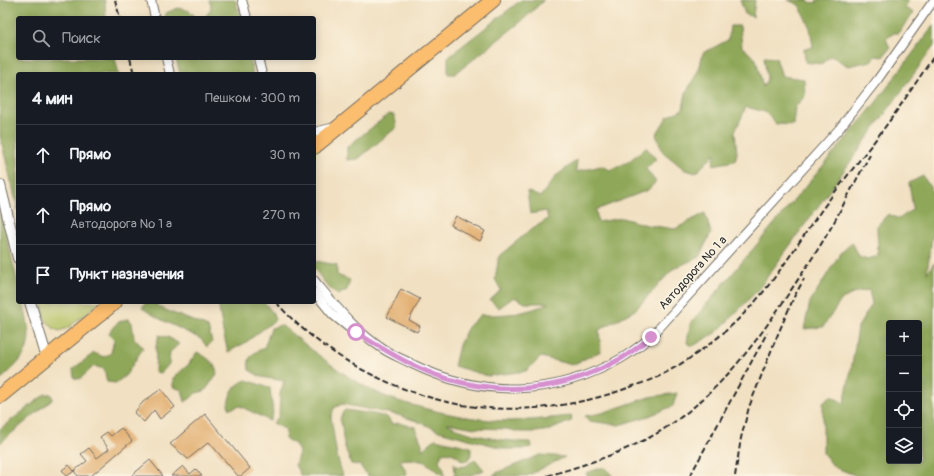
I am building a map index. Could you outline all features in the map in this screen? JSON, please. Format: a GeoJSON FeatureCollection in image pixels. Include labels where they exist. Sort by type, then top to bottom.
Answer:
{"type":"FeatureCollection","features":[{"type":"Feature","properties":{"kind":"highway"},"geometry":{"type":"LineString","coordinates":[[316,145],[493,0]]}},
{"type":"Feature","properties":{"kind":"highway"},"geometry":{"type":"LineString","coordinates":[[0,396],[113,304]]}},
{"type":"Feature","properties":{"kind":"street"},"geometry":{"type":"LineString","coordinates":[[151,0],[155,16]]}},
{"type":"Feature","properties":{"kind":"street"},"geometry":{"type":"LineString","coordinates":[[242,0],[246,16]]}},
{"type":"Feature","properties":{"kind":"street","name":"Автодорога № 1 а"},"geometry":{"type":"LineString","coordinates":[[316,282],[339,310],[359,330],[383,349],[424,370],[445,378],[489,387],[530,388],[550,386],[572,381],[592,373],[623,358],[651,337],[839,129],[878,79],[934,0]]}},
{"type":"Feature","properties":{"kind":"street"},"geometry":{"type":"LineString","coordinates":[[166,60],[170,72]]}},
{"type":"Feature","properties":{"kind":"street"},"geometry":{"type":"LineString","coordinates":[[258,60],[262,72]]}},
{"type":"Feature","properties":{"kind":"street"},"geometry":{"type":"LineString","coordinates":[[316,132],[339,126]]}},
{"type":"Feature","properties":{"kind":"street"},"geometry":{"type":"LineString","coordinates":[[0,185],[16,250]]}},
{"type":"Feature","properties":{"kind":"street"},"geometry":{"type":"LineString","coordinates":[[316,294],[333,315],[383,349]]}},
{"type":"Feature","properties":{"kind":"street"},"geometry":{"type":"LineString","coordinates":[[31,304],[47,358]]}},
{"type":"Feature","properties":{"kind":"green space"},"geometry":{"type":"Polygon","coordinates":[[[0,0],[105,0],[106,16],[16,16],[16,60],[116,60],[118,72],[16,72],[16,202],[0,136],[0,0]]]}},
{"type":"Feature","properties":{"kind":"green space"},"geometry":{"type":"Polygon","coordinates":[[[209,0],[235,0],[240,16],[206,16],[211,5],[209,0]]]}},
{"type":"Feature","properties":{"kind":"green space"},"geometry":{"type":"Polygon","coordinates":[[[521,0],[544,0],[523,20],[455,74],[448,74],[448,57],[521,0]]]}},
{"type":"Feature","properties":{"kind":"green space"},"geometry":{"type":"Polygon","coordinates":[[[740,0],[755,0],[753,17],[745,14],[740,0]]]}},
{"type":"Feature","properties":{"kind":"green space"},"geometry":{"type":"Polygon","coordinates":[[[788,0],[808,0],[809,2],[817,3],[816,0],[909,0],[905,8],[914,13],[898,33],[894,33],[886,39],[890,48],[883,57],[875,56],[871,61],[848,66],[831,56],[821,64],[805,62],[804,49],[813,47],[810,28],[799,5],[788,0]]]}},
{"type":"Feature","properties":{"kind":"green space"},"geometry":{"type":"Polygon","coordinates":[[[178,8],[190,11],[195,16],[165,16],[166,13],[178,8]]]}},
{"type":"Feature","properties":{"kind":"green space"},"geometry":{"type":"Polygon","coordinates":[[[934,25],[934,46],[757,291],[717,332],[693,346],[687,343],[690,324],[874,105],[934,25]]]}},
{"type":"Feature","properties":{"kind":"green space"},"geometry":{"type":"Polygon","coordinates":[[[730,26],[740,26],[742,47],[756,59],[763,87],[767,79],[764,57],[776,58],[782,76],[804,79],[805,96],[795,107],[793,125],[776,124],[765,112],[746,107],[735,132],[737,153],[735,161],[713,165],[715,153],[696,173],[685,170],[663,152],[656,135],[667,117],[683,109],[686,93],[699,69],[703,53],[728,40],[730,26]]]}},
{"type":"Feature","properties":{"kind":"green space"},"geometry":{"type":"Polygon","coordinates":[[[176,60],[250,60],[253,72],[180,72],[176,60]]]}},
{"type":"Feature","properties":{"kind":"green space"},"geometry":{"type":"Polygon","coordinates":[[[389,114],[394,115],[397,127],[358,159],[347,160],[347,147],[389,114]]]}},
{"type":"Feature","properties":{"kind":"green space"},"geometry":{"type":"Polygon","coordinates":[[[646,147],[656,159],[646,169],[656,182],[648,190],[596,210],[598,222],[622,218],[647,225],[675,229],[705,213],[711,233],[699,257],[673,269],[635,310],[599,330],[601,351],[572,365],[541,357],[526,371],[488,376],[454,366],[459,345],[468,327],[480,315],[516,313],[532,310],[549,303],[525,303],[514,297],[499,308],[490,300],[501,290],[495,279],[499,256],[529,231],[548,219],[546,211],[530,214],[527,191],[540,197],[556,176],[577,160],[576,172],[601,166],[610,170],[628,162],[646,147]]]}},
{"type":"Feature","properties":{"kind":"green space"},"geometry":{"type":"Polygon","coordinates":[[[923,176],[933,192],[934,224],[927,273],[934,263],[934,476],[857,476],[834,467],[823,453],[823,403],[831,396],[844,403],[858,327],[872,304],[869,290],[857,292],[842,299],[823,327],[804,329],[810,302],[841,252],[852,242],[859,256],[868,259],[878,256],[877,226],[888,214],[899,219],[913,209],[909,183],[923,176]]]}},
{"type":"Feature","properties":{"kind":"green space"},"geometry":{"type":"Polygon","coordinates":[[[0,211],[16,276],[16,304],[23,304],[29,337],[28,346],[19,362],[0,380],[0,211]]]}},
{"type":"Feature","properties":{"kind":"green space"},"geometry":{"type":"Polygon","coordinates":[[[316,261],[337,265],[337,275],[350,280],[347,290],[338,295],[327,286],[316,271],[316,261]]]}},
{"type":"Feature","properties":{"kind":"green space"},"geometry":{"type":"Polygon","coordinates":[[[42,304],[98,304],[68,328],[59,331],[53,328],[45,319],[42,304]]]}},
{"type":"Feature","properties":{"kind":"green space"},"geometry":{"type":"Polygon","coordinates":[[[144,304],[156,304],[163,309],[208,327],[212,342],[207,347],[201,339],[158,318],[142,308],[144,304]]]}},
{"type":"Feature","properties":{"kind":"green space"},"geometry":{"type":"Polygon","coordinates":[[[218,304],[266,304],[273,313],[275,320],[245,343],[228,352],[218,304]]]}},
{"type":"Feature","properties":{"kind":"green space"},"geometry":{"type":"Polygon","coordinates":[[[129,319],[132,323],[134,338],[143,348],[126,375],[116,383],[107,382],[104,369],[94,366],[80,379],[74,378],[73,369],[94,353],[104,357],[111,353],[114,340],[109,334],[114,326],[119,322],[129,319]]]}},
{"type":"Feature","properties":{"kind":"green space"},"geometry":{"type":"Polygon","coordinates":[[[281,325],[318,355],[358,383],[387,397],[411,405],[438,412],[478,419],[511,421],[572,416],[571,421],[550,430],[536,432],[475,428],[447,423],[455,428],[476,435],[511,441],[531,442],[532,447],[522,449],[506,449],[439,431],[422,423],[398,415],[342,404],[334,408],[331,417],[337,456],[343,476],[301,476],[295,465],[299,452],[295,444],[285,439],[286,430],[273,423],[279,416],[280,394],[284,381],[261,377],[249,370],[251,356],[264,348],[271,328],[281,325]]]}},
{"type":"Feature","properties":{"kind":"green space"},"geometry":{"type":"Polygon","coordinates":[[[159,335],[170,338],[179,344],[170,352],[169,364],[161,373],[155,372],[156,346],[159,335]]]}},
{"type":"Feature","properties":{"kind":"green space"},"geometry":{"type":"Polygon","coordinates":[[[197,352],[215,366],[217,374],[205,391],[196,393],[185,402],[182,390],[173,387],[173,378],[188,365],[197,352]]]}},
{"type":"Feature","properties":{"kind":"green space"},"geometry":{"type":"Polygon","coordinates":[[[246,380],[270,388],[273,413],[270,421],[240,406],[230,409],[228,405],[231,393],[235,387],[246,380]]]}},
{"type":"Feature","properties":{"kind":"green space"},"geometry":{"type":"Polygon","coordinates":[[[677,393],[673,406],[649,416],[619,425],[589,421],[585,416],[602,413],[649,397],[677,393]]]}},
{"type":"Feature","properties":{"kind":"green space"},"geometry":{"type":"Polygon","coordinates":[[[45,394],[51,394],[53,399],[0,443],[0,429],[45,394]]]}},
{"type":"Feature","properties":{"kind":"green space"},"geometry":{"type":"Polygon","coordinates":[[[345,410],[387,417],[392,424],[399,423],[415,427],[422,444],[422,450],[435,439],[471,447],[471,455],[468,460],[462,461],[454,454],[442,453],[439,461],[444,469],[444,476],[425,462],[411,459],[400,460],[407,473],[406,476],[368,476],[359,465],[351,464],[346,451],[340,419],[345,410]]]}},
{"type":"Feature","properties":{"kind":"green space"},"geometry":{"type":"Polygon","coordinates":[[[540,455],[565,457],[527,476],[492,476],[498,472],[540,455]]]}},
{"type":"Feature","properties":{"kind":"green space"},"geometry":{"type":"Polygon","coordinates":[[[475,459],[484,470],[469,476],[452,476],[455,473],[454,463],[458,467],[466,466],[475,459]]]}},
{"type":"Feature","properties":{"kind":"green space"},"geometry":{"type":"Polygon","coordinates":[[[604,467],[613,476],[587,476],[586,473],[604,467]]]}},
{"type":"Feature","properties":{"kind":"building"},"geometry":{"type":"Polygon","coordinates":[[[456,216],[485,231],[480,241],[451,225],[456,216]]]}},
{"type":"Feature","properties":{"kind":"building"},"geometry":{"type":"Polygon","coordinates":[[[401,289],[420,299],[409,320],[420,326],[417,332],[387,317],[401,289]]]}},
{"type":"Feature","properties":{"kind":"building"},"geometry":{"type":"Polygon","coordinates":[[[161,389],[175,407],[160,419],[154,410],[144,422],[134,413],[143,402],[161,389]]]}},
{"type":"Feature","properties":{"kind":"building"},"geometry":{"type":"Polygon","coordinates":[[[205,414],[250,468],[241,476],[238,476],[209,442],[188,459],[170,444],[205,414]]]}},
{"type":"Feature","properties":{"kind":"building"},"geometry":{"type":"Polygon","coordinates":[[[121,428],[132,441],[91,476],[78,476],[74,471],[87,461],[81,454],[89,448],[97,458],[109,449],[100,437],[107,432],[111,436],[121,428]]]}},
{"type":"Feature","properties":{"kind":"building"},"geometry":{"type":"Polygon","coordinates":[[[150,460],[163,476],[131,476],[150,460]]]}},
{"type":"Feature","properties":{"kind":"building"},"geometry":{"type":"Polygon","coordinates":[[[69,465],[74,471],[67,476],[62,470],[69,465]]]}},
{"type":"Feature","properties":{"kind":"building"},"geometry":{"type":"Polygon","coordinates":[[[183,466],[190,474],[196,469],[202,476],[171,476],[183,466]]]}},
{"type":"Feature","properties":{"kind":"railway"},"geometry":{"type":"LineString","coordinates":[[115,0],[119,16]]}},
{"type":"Feature","properties":{"kind":"railway"},"geometry":{"type":"LineString","coordinates":[[278,304],[294,321],[315,339],[337,355],[361,369],[385,381],[411,391],[462,405],[505,409],[549,407],[591,399],[658,377],[701,350],[727,330],[750,308],[778,273],[829,200],[888,123],[934,56]]}},
{"type":"Feature","properties":{"kind":"railway"},"geometry":{"type":"LineString","coordinates":[[130,60],[134,72]]}},
{"type":"Feature","properties":{"kind":"railway"},"geometry":{"type":"LineString","coordinates":[[547,476],[609,456],[639,443],[667,427],[685,414],[719,384],[762,333],[805,269],[833,224],[870,155]]}},
{"type":"Feature","properties":{"kind":"railway"},"geometry":{"type":"LineString","coordinates":[[735,476],[741,438],[749,407],[775,341],[794,297],[804,279]]}},
{"type":"Feature","properties":{"kind":"railway"},"geometry":{"type":"LineString","coordinates":[[690,476],[767,333]]}},
{"type":"Feature","properties":{"kind":"route"},"geometry":{"type":"LineString","coordinates":[[356,332],[383,349],[424,370],[445,378],[489,387],[510,388],[550,386],[572,381],[623,358],[651,337]]}}]}
